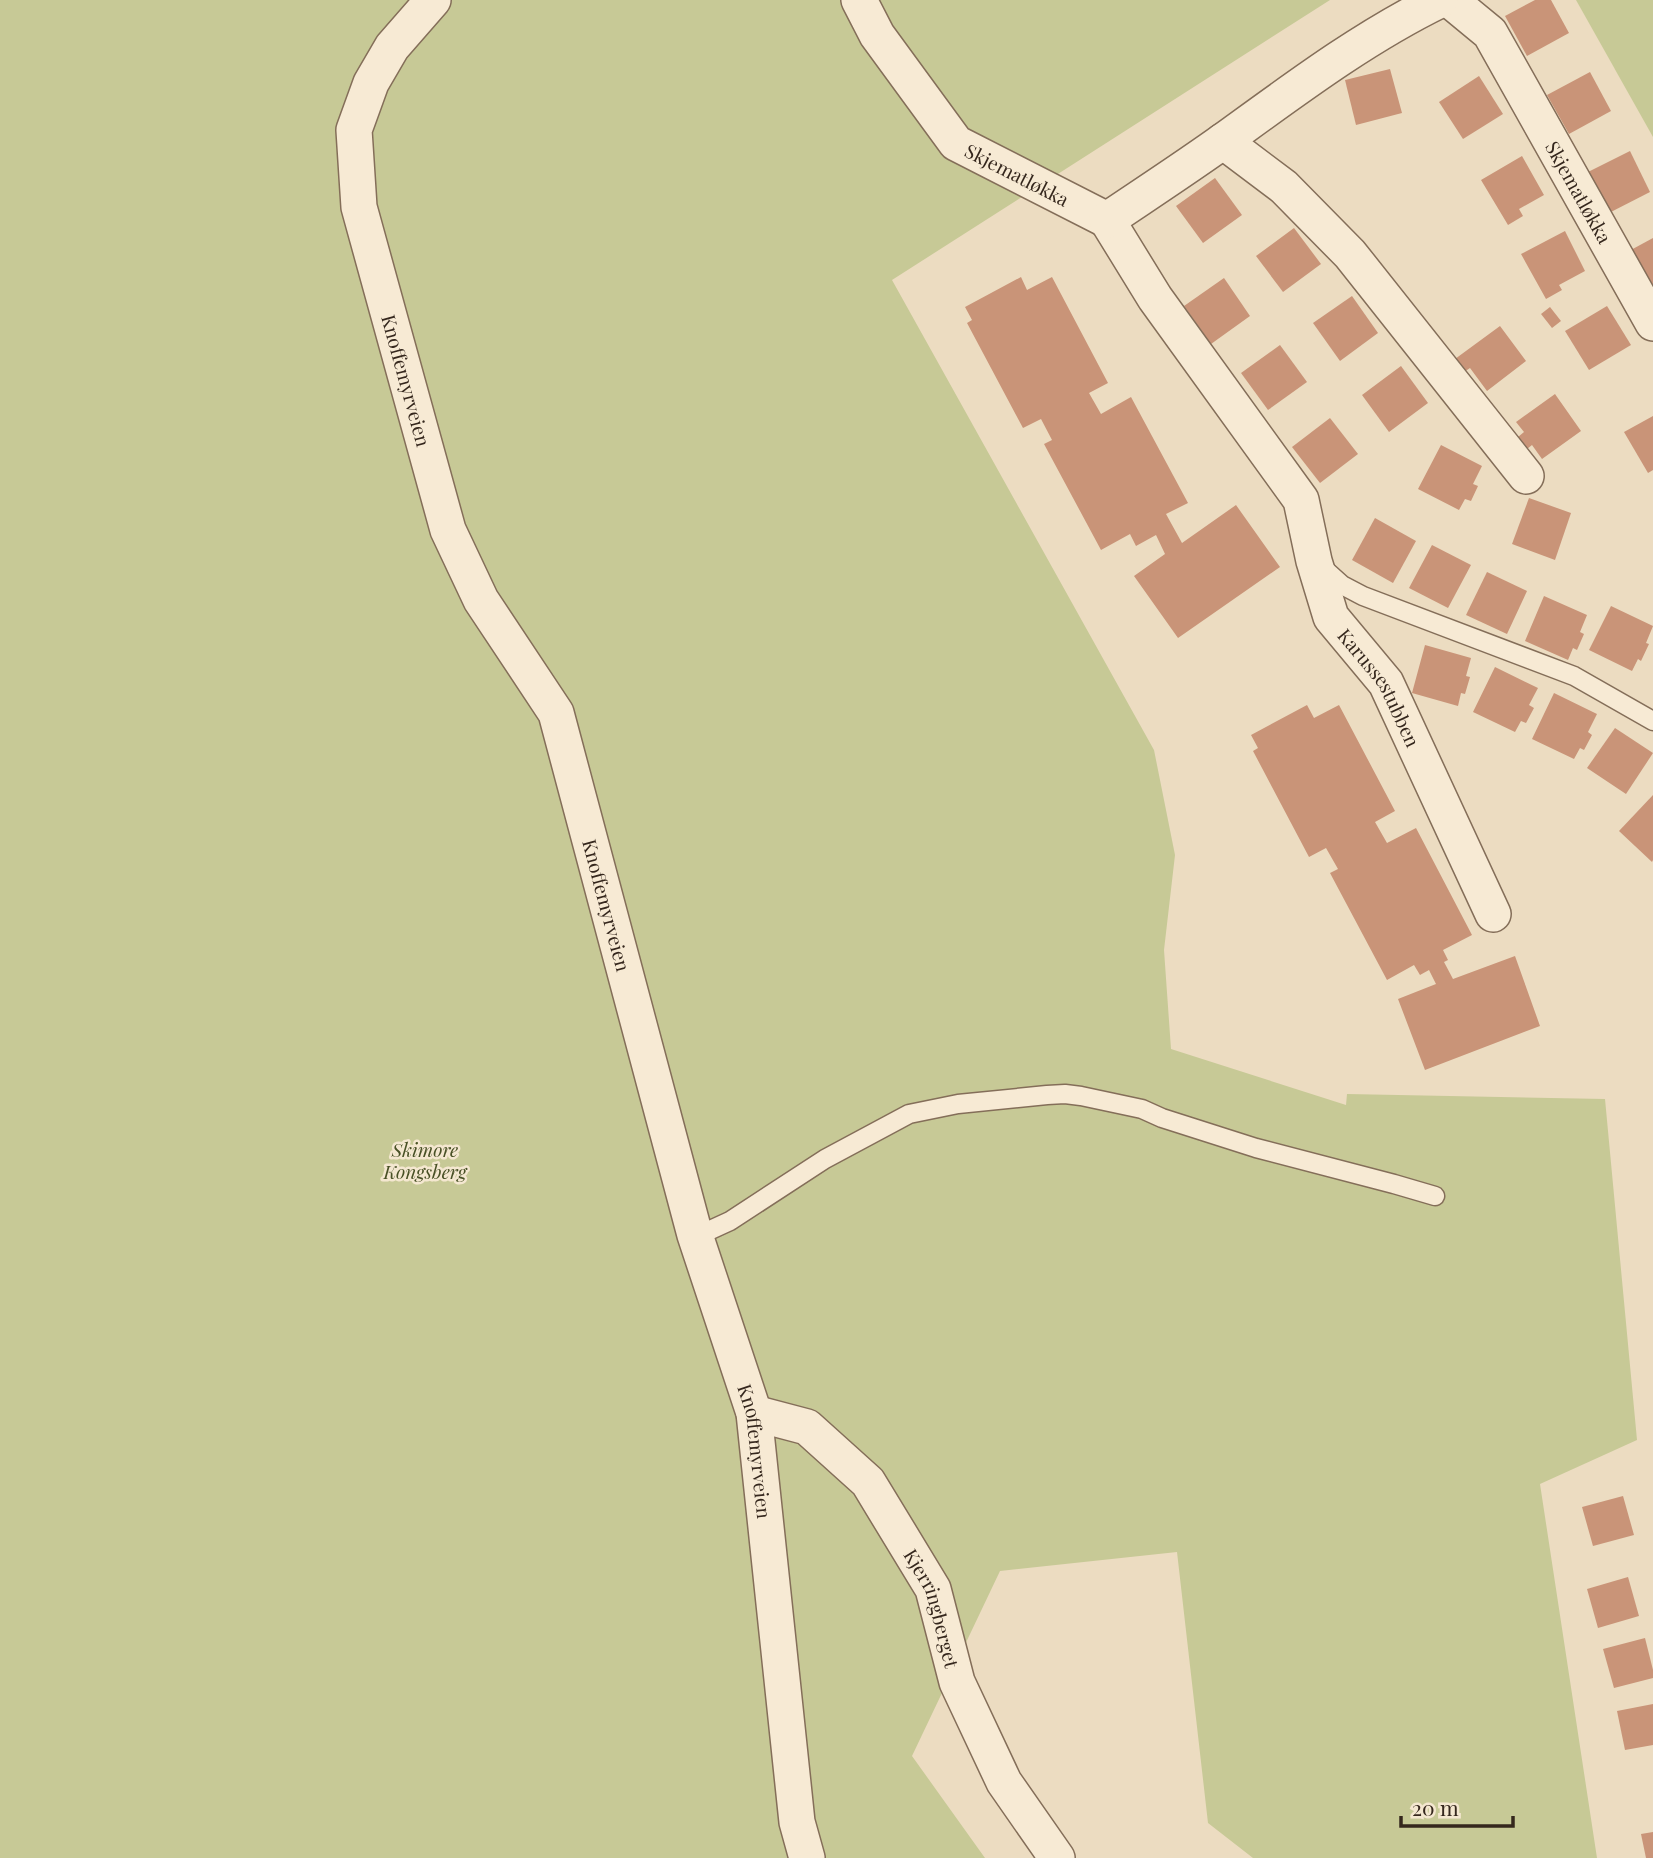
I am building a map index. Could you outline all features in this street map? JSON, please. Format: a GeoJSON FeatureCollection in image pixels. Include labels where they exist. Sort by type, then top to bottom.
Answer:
{"type":"FeatureCollection","features":[{"type":"Feature","properties":{"kind":"street","name":"Knoffemyrveien"},"geometry":{"type":"LineString","coordinates":[[433,0],[392,47],[371,83],[354,130],[359,207],[448,530],[481,600],[556,713],[695,1235],[754,1413],[797,1822],[807,1858]]}},
{"type":"Feature","properties":{"kind":"street","name":"Skjematløkka"},"geometry":{"type":"LineString","coordinates":[[859,0],[877,35],[956,143],[1107,220]]}},
{"type":"Feature","properties":{"kind":"street"},"geometry":{"type":"LineString","coordinates":[[1107,220],[1223,141],[1306,80],[1402,18],[1440,0]]}},
{"type":"Feature","properties":{"kind":"street","name":"Skjematløkka"},"geometry":{"type":"LineString","coordinates":[[1450,0],[1490,33],[1653,323]]}},
{"type":"Feature","properties":{"kind":"street"},"geometry":{"type":"LineString","coordinates":[[1223,141],[1283,187],[1350,254],[1526,476]]}},
{"type":"Feature","properties":{"kind":"street","name":"Karussestubben"},"geometry":{"type":"LineString","coordinates":[[1107,220],[1155,298],[1301,500],[1314,561],[1331,617],[1386,683],[1493,914]]}},
{"type":"Feature","properties":{"kind":"street","name":"Kjerringberget"},"geometry":{"type":"LineString","coordinates":[[754,1413],[807,1427],[868,1482],[933,1589],[957,1682],[1004,1782],[1057,1858]]}},
{"type":"Feature","properties":{"kind":"lane"},"geometry":{"type":"LineString","coordinates":[[1314,561],[1342,584],[1363,596],[1574,676],[1653,721]]}},
{"type":"Feature","properties":{"kind":"lane"},"geometry":{"type":"LineString","coordinates":[[695,1235],[730,1221],[825,1159],[909,1114],[957,1104],[1065,1094],[1142,1109],[1256,1148],[1435,1196]]}},
{"type":"Feature","properties":{"kind":"green space","name":"Skimore Kongsberg"},"geometry":{"type":"Polygon","coordinates":[[[0,0],[1330,0],[892,280],[1154,750],[1175,855],[1164,950],[1171,1049],[1346,1105],[1347,1094],[1605,1099],[1637,1440],[1540,1484],[1597,1858],[1253,1858],[1208,1823],[1177,1552],[1000,1571],[912,1756],[985,1858],[0,1858],[0,0]]]}},
{"type":"Feature","properties":{"kind":"green space"},"geometry":{"type":"Polygon","coordinates":[[[1576,0],[1653,0],[1653,137],[1576,0]]]}},
{"type":"Feature","properties":{"kind":"building"},"geometry":{"type":"Polygon","coordinates":[[[1535,0],[1551,0],[1569,33],[1527,56],[1505,16],[1535,0]]]}},
{"type":"Feature","properties":{"kind":"building"},"geometry":{"type":"Polygon","coordinates":[[[1390,69],[1402,113],[1356,125],[1345,80],[1390,69]]]}},
{"type":"Feature","properties":{"kind":"building"},"geometry":{"type":"Polygon","coordinates":[[[1590,72],[1611,111],[1569,134],[1547,95],[1590,72]]]}},
{"type":"Feature","properties":{"kind":"building"},"geometry":{"type":"Polygon","coordinates":[[[1479,76],[1503,114],[1463,139],[1439,102],[1479,76]]]}},
{"type":"Feature","properties":{"kind":"building"},"geometry":{"type":"Polygon","coordinates":[[[1630,151],[1650,192],[1607,214],[1586,173],[1630,151]]]}},
{"type":"Feature","properties":{"kind":"building"},"geometry":{"type":"Polygon","coordinates":[[[1522,156],[1544,195],[1519,209],[1523,216],[1508,225],[1481,180],[1522,156]]]}},
{"type":"Feature","properties":{"kind":"building"},"geometry":{"type":"Polygon","coordinates":[[[1215,178],[1242,215],[1203,243],[1176,206],[1215,178]]]}},
{"type":"Feature","properties":{"kind":"building"},"geometry":{"type":"Polygon","coordinates":[[[1294,228],[1321,264],[1283,292],[1256,256],[1294,228]]]}},
{"type":"Feature","properties":{"kind":"building"},"geometry":{"type":"Polygon","coordinates":[[[1565,231],[1585,271],[1559,285],[1562,290],[1546,299],[1521,254],[1565,231]]]}},
{"type":"Feature","properties":{"kind":"building"},"geometry":{"type":"Polygon","coordinates":[[[1653,238],[1653,294],[1629,251],[1653,238]]]}},
{"type":"Feature","properties":{"kind":"building"},"geometry":{"type":"Polygon","coordinates":[[[1021,277],[1027,290],[1052,277],[1108,383],[1089,393],[1101,414],[1131,397],[1188,503],[1166,514],[1182,543],[1236,505],[1280,567],[1178,638],[1134,576],[1165,554],[1156,535],[1136,546],[1130,534],[1101,550],[1044,444],[1052,440],[1041,419],[1023,428],[967,323],[972,320],[965,307],[1021,277]]]}},
{"type":"Feature","properties":{"kind":"building"},"geometry":{"type":"Polygon","coordinates":[[[1224,278],[1250,316],[1211,344],[1184,306],[1224,278]]]}},
{"type":"Feature","properties":{"kind":"building"},"geometry":{"type":"Polygon","coordinates":[[[1352,296],[1378,333],[1340,361],[1313,323],[1352,296]]]}},
{"type":"Feature","properties":{"kind":"building"},"geometry":{"type":"Polygon","coordinates":[[[1607,306],[1631,345],[1589,370],[1565,331],[1607,306]]]}},
{"type":"Feature","properties":{"kind":"building"},"geometry":{"type":"Polygon","coordinates":[[[1550,307],[1561,321],[1552,328],[1541,314],[1550,307]]]}},
{"type":"Feature","properties":{"kind":"building"},"geometry":{"type":"Polygon","coordinates":[[[1500,326],[1526,361],[1487,391],[1470,368],[1464,372],[1455,359],[1500,326]]]}},
{"type":"Feature","properties":{"kind":"building"},"geometry":{"type":"Polygon","coordinates":[[[1280,345],[1307,382],[1268,410],[1241,373],[1280,345]]]}},
{"type":"Feature","properties":{"kind":"building"},"geometry":{"type":"Polygon","coordinates":[[[1401,366],[1428,403],[1389,432],[1362,395],[1401,366]]]}},
{"type":"Feature","properties":{"kind":"building"},"geometry":{"type":"Polygon","coordinates":[[[1555,394],[1581,431],[1542,459],[1532,445],[1527,449],[1518,437],[1524,432],[1516,422],[1555,394]]]}},
{"type":"Feature","properties":{"kind":"building"},"geometry":{"type":"Polygon","coordinates":[[[1653,416],[1653,470],[1648,473],[1624,432],[1653,416]]]}},
{"type":"Feature","properties":{"kind":"building"},"geometry":{"type":"Polygon","coordinates":[[[1330,418],[1358,454],[1320,483],[1292,447],[1330,418]]]}},
{"type":"Feature","properties":{"kind":"building"},"geometry":{"type":"Polygon","coordinates":[[[1441,445],[1482,466],[1473,484],[1478,486],[1471,501],[1465,499],[1459,510],[1418,489],[1441,445]]]}},
{"type":"Feature","properties":{"kind":"building"},"geometry":{"type":"Polygon","coordinates":[[[1529,498],[1571,513],[1555,560],[1512,544],[1529,498]]]}},
{"type":"Feature","properties":{"kind":"building"},"geometry":{"type":"Polygon","coordinates":[[[1375,518],[1416,541],[1393,583],[1352,560],[1375,518]]]}},
{"type":"Feature","properties":{"kind":"building"},"geometry":{"type":"Polygon","coordinates":[[[1432,545],[1471,565],[1448,608],[1409,588],[1432,545]]]}},
{"type":"Feature","properties":{"kind":"building"},"geometry":{"type":"Polygon","coordinates":[[[1487,572],[1527,591],[1507,634],[1466,615],[1487,572]]]}},
{"type":"Feature","properties":{"kind":"building"},"geometry":{"type":"Polygon","coordinates":[[[1544,596],[1587,615],[1580,632],[1584,634],[1577,650],[1573,648],[1568,660],[1525,641],[1544,596]]]}},
{"type":"Feature","properties":{"kind":"building"},"geometry":{"type":"Polygon","coordinates":[[[1611,606],[1653,626],[1646,643],[1649,644],[1641,661],[1638,659],[1632,671],[1589,650],[1611,606]]]}},
{"type":"Feature","properties":{"kind":"building"},"geometry":{"type":"Polygon","coordinates":[[[1425,645],[1471,658],[1466,676],[1470,677],[1465,694],[1461,693],[1458,706],[1412,693],[1425,645]]]}},
{"type":"Feature","properties":{"kind":"building"},"geometry":{"type":"Polygon","coordinates":[[[1495,667],[1538,688],[1529,705],[1534,708],[1526,723],[1521,721],[1515,732],[1473,712],[1495,667]]]}},
{"type":"Feature","properties":{"kind":"building"},"geometry":{"type":"Polygon","coordinates":[[[1554,693],[1597,714],[1588,732],[1592,735],[1584,750],[1580,748],[1574,759],[1532,739],[1554,693]]]}},
{"type":"Feature","properties":{"kind":"building"},"geometry":{"type":"Polygon","coordinates":[[[1307,705],[1314,718],[1339,705],[1395,811],[1375,822],[1387,843],[1416,828],[1472,935],[1443,950],[1448,960],[1444,962],[1453,979],[1515,956],[1540,1026],[1425,1070],[1398,999],[1436,984],[1429,970],[1420,975],[1414,965],[1387,980],[1330,873],[1338,869],[1326,848],[1309,857],[1253,751],[1258,748],[1251,735],[1307,705]]]}},
{"type":"Feature","properties":{"kind":"building"},"geometry":{"type":"Polygon","coordinates":[[[1615,728],[1653,753],[1626,794],[1587,768],[1615,728]]]}},
{"type":"Feature","properties":{"kind":"building"},"geometry":{"type":"Polygon","coordinates":[[[1653,795],[1653,860],[1652,862],[1619,831],[1653,795]]]}},
{"type":"Feature","properties":{"kind":"building"},"geometry":{"type":"Polygon","coordinates":[[[1623,1496],[1634,1535],[1593,1546],[1582,1507],[1623,1496]]]}},
{"type":"Feature","properties":{"kind":"building"},"geometry":{"type":"Polygon","coordinates":[[[1628,1577],[1639,1616],[1598,1628],[1587,1589],[1628,1577]]]}},
{"type":"Feature","properties":{"kind":"building"},"geometry":{"type":"Polygon","coordinates":[[[1645,1638],[1653,1678],[1614,1688],[1603,1649],[1645,1638]]]}},
{"type":"Feature","properties":{"kind":"building"},"geometry":{"type":"Polygon","coordinates":[[[1653,1704],[1653,1745],[1625,1750],[1617,1711],[1653,1704]]]}},
{"type":"Feature","properties":{"kind":"building"},"geometry":{"type":"Polygon","coordinates":[[[1653,1832],[1653,1858],[1646,1858],[1641,1834],[1653,1832]]]}}]}
